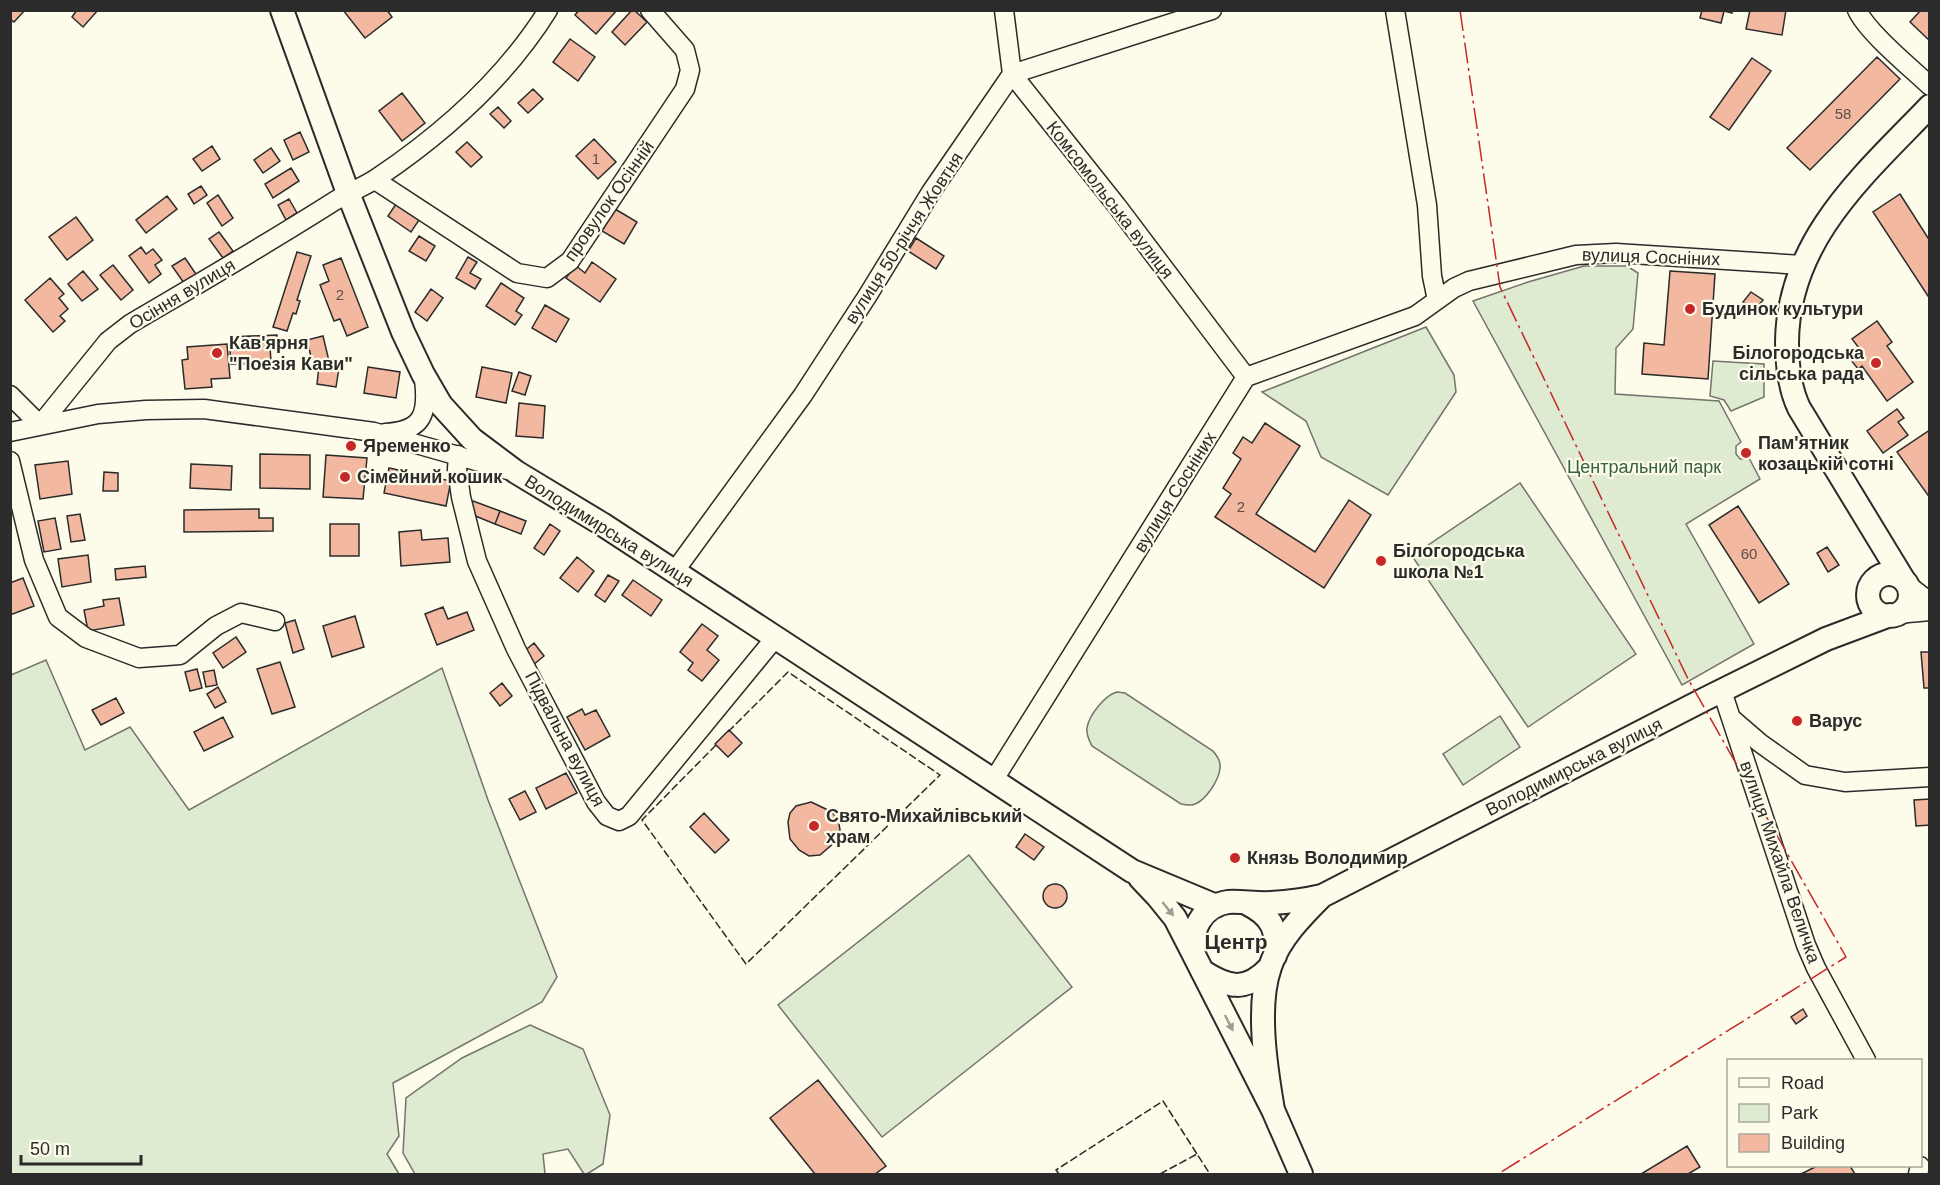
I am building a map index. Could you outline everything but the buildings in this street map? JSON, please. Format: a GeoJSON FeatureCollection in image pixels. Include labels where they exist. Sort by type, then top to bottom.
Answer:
{"type":"FeatureCollection","features":[{"type":"Feature","properties":{"kind":"main road"},"geometry":{"type":"LineString","coordinates":[[282,10],[348,192],[403,332],[423,374],[441,405],[472,439],[516,472]]}},
{"type":"Feature","properties":{"kind":"main road"},"geometry":{"type":"LineString","coordinates":[[1905,582],[1898,575],[1884,574],[1871,585],[1870,602],[1873,608],[1878,612],[1894,615],[1907,605],[1910,591],[1905,582],[1875,531],[1792,395],[1787,359],[1787,333],[1791,302],[1802,265],[1821,228],[1844,196],[1929,106]]}},
{"type":"Feature","properties":{"kind":"main road","name":"Володимирська вулиця"},"geometry":{"type":"LineString","coordinates":[[516,472],[602,524],[1132,871],[1216,906]]}},
{"type":"Feature","properties":{"kind":"main road","name":"Володимирська вулиця"},"geometry":{"type":"LineString","coordinates":[[1826,639],[1863,600],[1871,585],[1875,531]]}},
{"type":"Feature","properties":{"kind":"main road","name":"Володимирська вулиця"},"geometry":{"type":"LineString","coordinates":[[1322,896],[1826,639],[1894,615]]}},
{"type":"Feature","properties":{"kind":"main road","name":"Володимирська вулиця"},"geometry":{"type":"LineString","coordinates":[[1132,871],[1175,918],[1273,1110]]}},
{"type":"Feature","properties":{"kind":"main road"},"geometry":{"type":"LineString","coordinates":[[1322,896],[1294,926],[1260,977],[1235,986],[1224,984],[1198,963],[1192,944],[1194,932],[1199,921],[1216,906],[1227,903],[1300,901],[1322,896]]}},
{"type":"Feature","properties":{"kind":"main road"},"geometry":{"type":"LineString","coordinates":[[1248,904],[1260,910],[1270,920],[1275,931],[1276,944],[1264,999],[1265,1063],[1273,1110],[1301,1174]]}},
{"type":"Feature","properties":{"kind":"street","name":"Осіння вулиця"},"geometry":{"type":"LineString","coordinates":[[40,425],[108,341],[130,324],[348,192],[375,180],[428,142],[493,82],[548,10]]}},
{"type":"Feature","properties":{"kind":"street","name":"провулок Осінній"},"geometry":{"type":"LineString","coordinates":[[375,180],[517,273],[547,278],[570,261],[685,89],[690,70],[685,50],[650,10]]}},
{"type":"Feature","properties":{"kind":"street"},"geometry":{"type":"LineString","coordinates":[[1004,10],[1012,74],[1212,10]]}},
{"type":"Feature","properties":{"kind":"street"},"geometry":{"type":"LineString","coordinates":[[1395,10],[1427,205],[1432,276],[1437,300]]}},
{"type":"Feature","properties":{"kind":"street"},"geometry":{"type":"LineString","coordinates":[[1857,10],[1861,19],[1873,32],[1929,86]]}},
{"type":"Feature","properties":{"kind":"street","name":"Комсомольська вулиця"},"geometry":{"type":"LineString","coordinates":[[1012,74],[1117,206],[1246,377]]}},
{"type":"Feature","properties":{"kind":"street","name":"вулиця 50-річчя Жовтня"},"geometry":{"type":"LineString","coordinates":[[674,572],[803,395],[931,192],[1012,74]]}},
{"type":"Feature","properties":{"kind":"street","name":"вулиця Сосніних"},"geometry":{"type":"LineString","coordinates":[[993,781],[1246,377],[1415,316],[1454,288],[1469,281],[1576,255],[1616,253],[1802,265]]}},
{"type":"Feature","properties":{"kind":"street"},"geometry":{"type":"LineString","coordinates":[[378,433],[393,432],[414,426],[424,415],[426,400],[423,374]]}},
{"type":"Feature","properties":{"kind":"street"},"geometry":{"type":"LineString","coordinates":[[10,395],[40,425]]}},
{"type":"Feature","properties":{"kind":"street","name":"Володимирська вулиця"},"geometry":{"type":"LineString","coordinates":[[10,432],[98,414],[204,409],[378,433],[516,472]]}},
{"type":"Feature","properties":{"kind":"street","name":"Підвальна вулиця"},"geometry":{"type":"LineString","coordinates":[[458,455],[457,469],[461,497],[477,561],[516,649],[596,802],[607,816],[619,821],[629,816],[775,638]]}},
{"type":"Feature","properties":{"kind":"street"},"geometry":{"type":"LineString","coordinates":[[10,461],[34,560],[58,617],[86,638],[138,658],[180,655],[216,626],[241,613],[275,621]]}},
{"type":"Feature","properties":{"kind":"street"},"geometry":{"type":"LineString","coordinates":[[1905,582],[1929,602]]}},
{"type":"Feature","properties":{"kind":"street"},"geometry":{"type":"LineString","coordinates":[[1894,615],[1929,611]]}},
{"type":"Feature","properties":{"kind":"street","name":"вулиця Михайла Величка"},"geometry":{"type":"LineString","coordinates":[[1722,691],[1806,945],[1865,1059]]}},
{"type":"Feature","properties":{"kind":"street"},"geometry":{"type":"LineString","coordinates":[[1730,717],[1760,743],[1805,775],[1845,782],[1929,777]]}},
{"type":"Feature","properties":{"kind":"green space","name":"Центральний парк"},"geometry":{"type":"Polygon","coordinates":[[[1584,266],[1627,266],[1638,273],[1633,329],[1616,348],[1615,394],[1719,401],[1741,442],[1736,446],[1736,454],[1740,459],[1749,458],[1760,479],[1686,524],[1754,644],[1682,685],[1473,301],[1584,266]]]}},
{"type":"Feature","properties":{"kind":"green space"},"geometry":{"type":"Polygon","coordinates":[[[1426,327],[1454,375],[1456,392],[1388,495],[1321,457],[1306,421],[1262,392],[1426,327]]]}},
{"type":"Feature","properties":{"kind":"green space"},"geometry":{"type":"Polygon","coordinates":[[[1713,361],[1764,364],[1764,397],[1731,411],[1724,400],[1710,396],[1713,361]]]}},
{"type":"Feature","properties":{"kind":"green space"},"geometry":{"type":"Polygon","coordinates":[[[1520,483],[1636,654],[1528,727],[1412,556],[1520,483]]]}},
{"type":"Feature","properties":{"kind":"green space"},"geometry":{"type":"Polygon","coordinates":[[[46,660],[85,750],[130,727],[189,810],[442,668],[488,800],[557,977],[542,1002],[393,1083],[399,1136],[387,1154],[399,1174],[11,1174],[11,675],[46,660]]]}},
{"type":"Feature","properties":{"kind":"green space"},"geometry":{"type":"Polygon","coordinates":[[[1117,692],[1125,693],[1216,755],[1220,765],[1219,773],[1211,789],[1199,802],[1192,805],[1181,804],[1092,746],[1088,737],[1088,723],[1103,701],[1117,692]]]}},
{"type":"Feature","properties":{"kind":"green space"},"geometry":{"type":"Polygon","coordinates":[[[1500,716],[1520,747],[1463,785],[1443,754],[1500,716]]]}},
{"type":"Feature","properties":{"kind":"green space"},"geometry":{"type":"Polygon","coordinates":[[[969,855],[1072,987],[882,1137],[778,1005],[969,855]]]}},
{"type":"Feature","properties":{"kind":"green space"},"geometry":{"type":"Polygon","coordinates":[[[530,1025],[583,1049],[610,1115],[603,1164],[584,1174],[568,1149],[543,1154],[545,1174],[415,1174],[403,1153],[406,1098],[462,1058],[530,1025]]]}},
{"type":"Feature","properties":{"kind":"fence"},"geometry":{"type":"LineString","coordinates":[[716,745],[642,820],[746,964],[940,775],[788,672],[730,730]]}},
{"type":"Feature","properties":{"kind":"fence"},"geometry":{"type":"LineString","coordinates":[[1059,1174],[1056,1170],[1163,1101],[1197,1154]]}},
{"type":"Feature","properties":{"kind":"fence"},"geometry":{"type":"LineString","coordinates":[[1160,1174],[1197,1154],[1210,1174]]}},
{"type":"Feature","properties":{"kind":"power"},"geometry":{"type":"LineString","coordinates":[[1460,10],[1500,287],[1688,679],[1846,957],[1498,1174]]}},
{"type":"Feature","properties":{"kind":"place","name":"Будинок культури"},"geometry":{"type":"Point","coordinates":[1690,309]}},
{"type":"Feature","properties":{"kind":"place","name":"Кав'ярня \"Поезія Кави\""},"geometry":{"type":"Point","coordinates":[217,353]}},
{"type":"Feature","properties":{"kind":"place","name":"Білогородська сільська рада"},"geometry":{"type":"Point","coordinates":[1876,363]}},
{"type":"Feature","properties":{"kind":"place","name":"Яременко"},"geometry":{"type":"Point","coordinates":[351,446]}},
{"type":"Feature","properties":{"kind":"place","name":"Пам'ятник козацькій сотні"},"geometry":{"type":"Point","coordinates":[1746,453]}},
{"type":"Feature","properties":{"kind":"place","name":"Сімейний кошик"},"geometry":{"type":"Point","coordinates":[345,477]}},
{"type":"Feature","properties":{"kind":"place","name":"Білогородська школа №1"},"geometry":{"type":"Point","coordinates":[1381,561]}},
{"type":"Feature","properties":{"kind":"place","name":"Варус"},"geometry":{"type":"Point","coordinates":[1797,721]}},
{"type":"Feature","properties":{"kind":"place","name":"Свято-Михайлівський храм"},"geometry":{"type":"Point","coordinates":[814,826]}},
{"type":"Feature","properties":{"kind":"place","name":"Князь Володимир"},"geometry":{"type":"Point","coordinates":[1235,858]}},
{"type":"Feature","properties":{"kind":"district","name":"Центр"},"geometry":{"type":"Point","coordinates":[1236,942]}}]}
